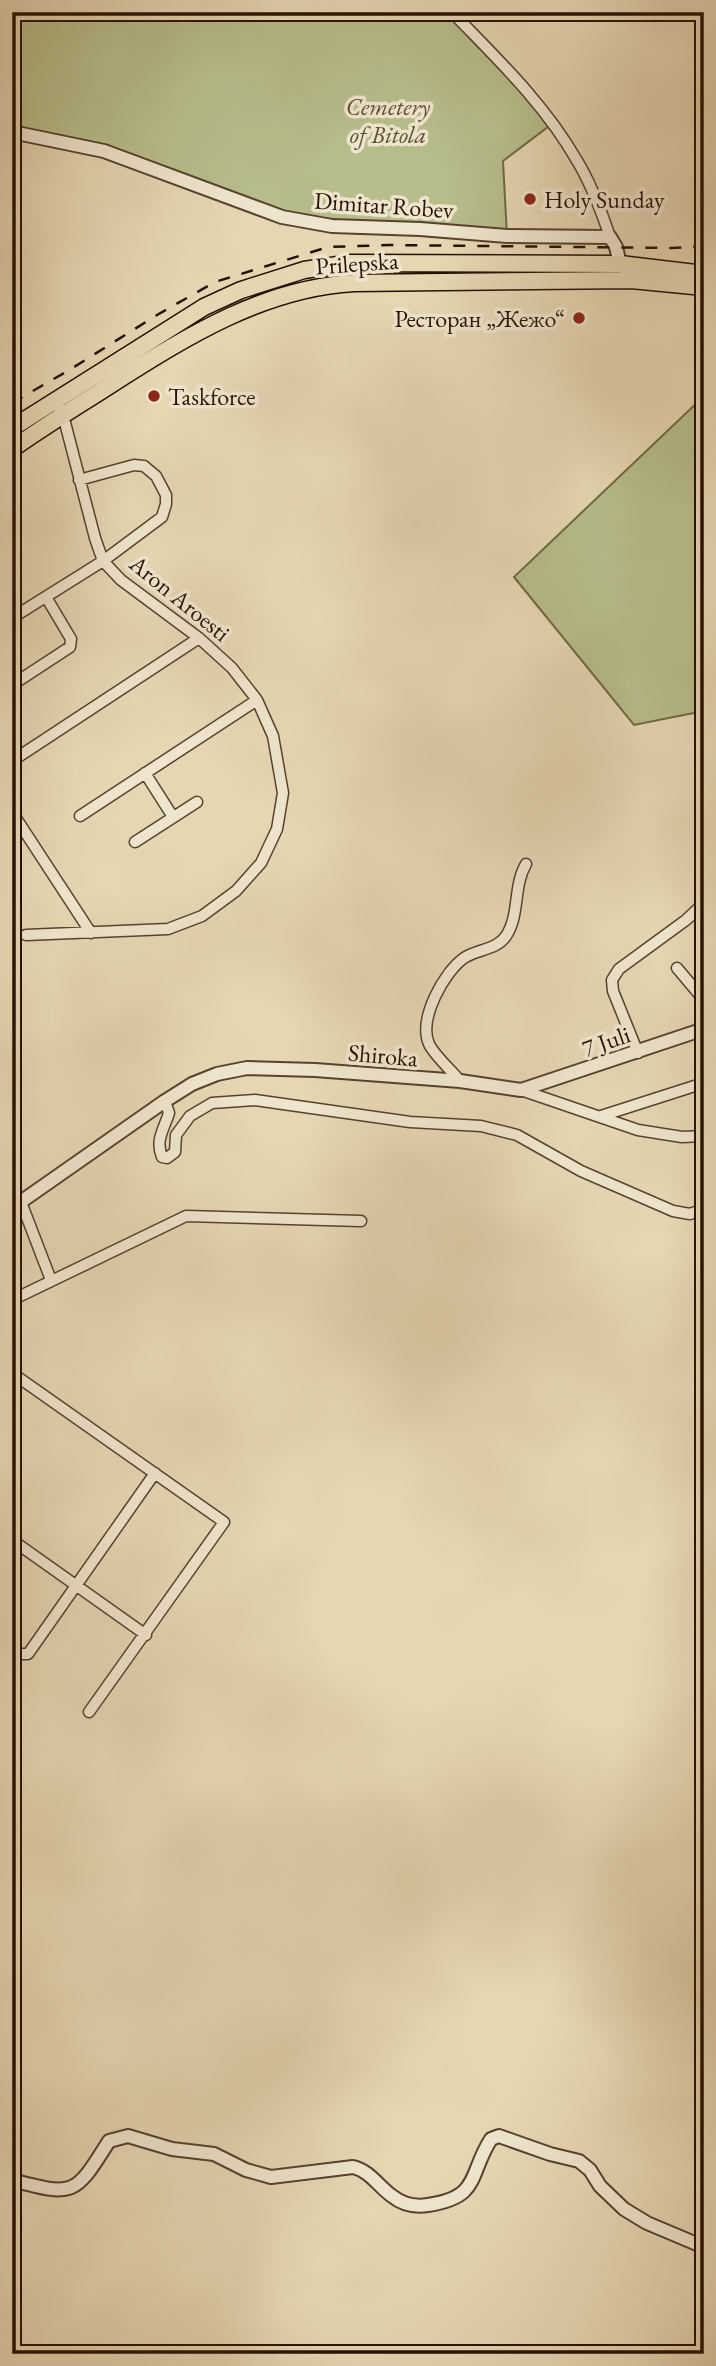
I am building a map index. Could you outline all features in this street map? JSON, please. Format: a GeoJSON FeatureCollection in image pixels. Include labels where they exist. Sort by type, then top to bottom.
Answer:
{"type":"FeatureCollection","features":[{"type":"Feature","properties":{"kind":"main road","name":"Prilepska"},"geometry":{"type":"LineString","coordinates":[[12,449],[59,408],[204,307],[241,290],[304,270],[351,263],[620,264],[704,274]]}},
{"type":"Feature","properties":{"kind":"main road","name":"Prilepska"},"geometry":{"type":"LineString","coordinates":[[12,428],[59,408],[241,310],[298,291],[327,285],[631,280],[704,287]]}},
{"type":"Feature","properties":{"kind":"street"},"geometry":{"type":"LineString","coordinates":[[452,12],[553,123],[588,180],[616,247],[620,264]]}},
{"type":"Feature","properties":{"kind":"street","name":"Dimitar Robev"},"geometry":{"type":"LineString","coordinates":[[12,132],[104,151],[282,217],[332,226],[507,236],[610,237]]}},
{"type":"Feature","properties":{"kind":"street","name":"Aron Aroesti"},"geometry":{"type":"LineString","coordinates":[[26,935],[168,929],[202,916],[236,891],[261,863],[277,829],[283,793],[273,736],[257,701],[232,668],[199,638],[121,580],[103,561],[59,408]]}},
{"type":"Feature","properties":{"kind":"street"},"geometry":{"type":"LineString","coordinates":[[12,618],[103,561],[162,517],[166,495],[156,476],[144,466],[134,465],[79,480]]}},
{"type":"Feature","properties":{"kind":"street"},"geometry":{"type":"LineString","coordinates":[[12,685],[70,647],[71,639],[46,597]]}},
{"type":"Feature","properties":{"kind":"street"},"geometry":{"type":"LineString","coordinates":[[12,761],[199,638]]}},
{"type":"Feature","properties":{"kind":"street"},"geometry":{"type":"LineString","coordinates":[[80,816],[257,701]]}},
{"type":"Feature","properties":{"kind":"street"},"geometry":{"type":"LineString","coordinates":[[145,773],[173,817]]}},
{"type":"Feature","properties":{"kind":"street"},"geometry":{"type":"LineString","coordinates":[[135,842],[197,802]]}},
{"type":"Feature","properties":{"kind":"street"},"geometry":{"type":"LineString","coordinates":[[12,812],[90,933]]}},
{"type":"Feature","properties":{"kind":"street"},"geometry":{"type":"LineString","coordinates":[[460,1081],[428,1043],[431,1005],[440,984],[463,959],[492,947],[506,936],[526,864]]}},
{"type":"Feature","properties":{"kind":"street"},"geometry":{"type":"LineString","coordinates":[[638,1053],[613,991],[612,980],[619,969],[687,920],[704,903]]}},
{"type":"Feature","properties":{"kind":"street"},"geometry":{"type":"LineString","coordinates":[[677,968],[704,1000]]}},
{"type":"Feature","properties":{"kind":"street","name":"7 Juli"},"geometry":{"type":"LineString","coordinates":[[521,1090],[704,1029]]}},
{"type":"Feature","properties":{"kind":"street","name":"Shiroka"},"geometry":{"type":"LineString","coordinates":[[16,1205],[192,1084],[218,1074],[247,1068],[460,1081],[521,1090],[638,1130],[682,1137],[704,1136]]}},
{"type":"Feature","properties":{"kind":"street"},"geometry":{"type":"LineString","coordinates":[[601,1116],[704,1083]]}},
{"type":"Feature","properties":{"kind":"street"},"geometry":{"type":"LineString","coordinates":[[165,1101],[169,1113],[158,1139],[159,1152],[162,1157],[167,1158],[175,1152],[176,1135],[190,1116],[212,1103],[255,1100],[410,1122],[481,1126],[517,1135],[582,1171],[673,1211],[690,1214],[698,1212],[704,1206]]}},
{"type":"Feature","properties":{"kind":"street"},"geometry":{"type":"LineString","coordinates":[[16,1205],[51,1280]]}},
{"type":"Feature","properties":{"kind":"street"},"geometry":{"type":"LineString","coordinates":[[12,1300],[186,1216],[361,1221]]}},
{"type":"Feature","properties":{"kind":"street"},"geometry":{"type":"LineString","coordinates":[[12,1373],[224,1522],[89,1713]]}},
{"type":"Feature","properties":{"kind":"street"},"geometry":{"type":"LineString","coordinates":[[12,1651],[28,1654],[155,1473]]}},
{"type":"Feature","properties":{"kind":"street"},"geometry":{"type":"LineString","coordinates":[[12,1540],[146,1635]]}},
{"type":"Feature","properties":{"kind":"street"},"geometry":{"type":"LineString","coordinates":[[12,2180],[50,2190],[72,2188],[85,2178],[109,2141],[128,2136],[172,2149],[214,2154],[246,2170],[271,2177],[353,2167],[363,2170],[394,2198],[421,2206],[459,2197],[470,2185],[491,2139],[499,2136],[579,2161],[624,2209],[647,2223],[704,2247]]}},
{"type":"Feature","properties":{"kind":"green space","name":"Cemetery of Bitola"},"geometry":{"type":"Polygon","coordinates":[[[12,12],[452,12],[553,123],[503,161],[507,236],[282,217],[104,151],[12,132],[12,12]]]}},
{"type":"Feature","properties":{"kind":"green space"},"geometry":{"type":"Polygon","coordinates":[[[704,396],[704,711],[634,725],[514,577],[704,396]]]}},
{"type":"Feature","properties":{"kind":"railway"},"geometry":{"type":"LineString","coordinates":[[12,403],[215,282],[328,247],[704,246]]}},
{"type":"Feature","properties":{"kind":"place","name":"Holy Sunday"},"geometry":{"type":"Point","coordinates":[530,199]}},
{"type":"Feature","properties":{"kind":"place","name":"Ресторан „Жежо“"},"geometry":{"type":"Point","coordinates":[579,318]}},
{"type":"Feature","properties":{"kind":"place","name":"Taskforce"},"geometry":{"type":"Point","coordinates":[154,396]}}]}
